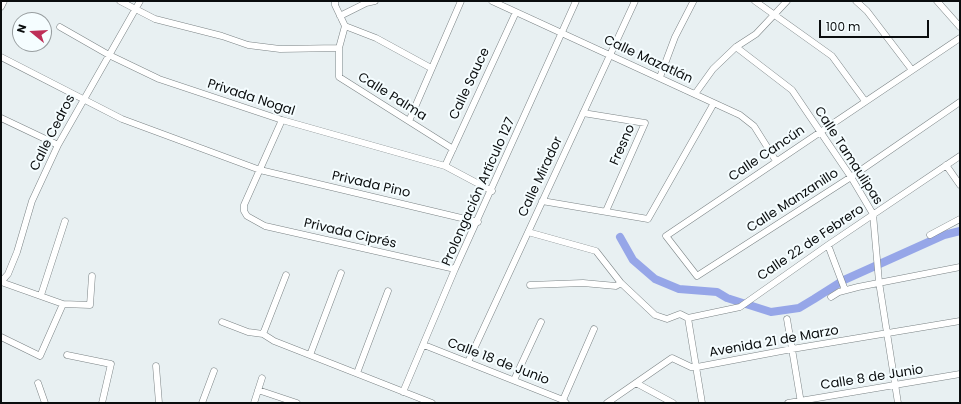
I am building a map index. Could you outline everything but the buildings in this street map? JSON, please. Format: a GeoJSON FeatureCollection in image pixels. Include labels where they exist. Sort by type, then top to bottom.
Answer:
{"type":"FeatureCollection","features":[{"type":"Feature","properties":{"kind":"street"},"geometry":{"type":"LineString","coordinates":[[1,7],[4,1]]}},
{"type":"Feature","properties":{"kind":"street"},"geometry":{"type":"LineString","coordinates":[[120,1],[155,19],[222,36],[248,45],[280,48],[339,48],[345,26],[335,1]]}},
{"type":"Feature","properties":{"kind":"street","name":"Calle Cedros"},"geometry":{"type":"LineString","coordinates":[[1,282],[8,274],[17,252],[32,201],[58,145],[134,8],[140,1]]}},
{"type":"Feature","properties":{"kind":"street"},"geometry":{"type":"LineString","coordinates":[[340,16],[366,2],[375,1]]}},
{"type":"Feature","properties":{"kind":"street","name":"Prolongación Artículo 127"},"geometry":{"type":"LineString","coordinates":[[403,392],[455,269],[492,191],[576,1]]}},
{"type":"Feature","properties":{"kind":"street","name":"Calle Mirador"},"geometry":{"type":"LineString","coordinates":[[468,362],[635,1]]}},
{"type":"Feature","properties":{"kind":"street"},"geometry":{"type":"LineString","coordinates":[[755,1],[822,49],[840,65],[865,102]]}},
{"type":"Feature","properties":{"kind":"street"},"geometry":{"type":"LineString","coordinates":[[695,94],[713,70],[736,47],[756,34],[776,15],[787,1]]}},
{"type":"Feature","properties":{"kind":"street"},"geometry":{"type":"LineString","coordinates":[[856,1],[867,11],[912,70]]}},
{"type":"Feature","properties":{"kind":"street"},"geometry":{"type":"LineString","coordinates":[[937,1],[960,27]]}},
{"type":"Feature","properties":{"kind":"street"},"geometry":{"type":"LineString","coordinates":[[409,121],[460,2]]}},
{"type":"Feature","properties":{"kind":"street","name":"Calle Mazatlán"},"geometry":{"type":"LineString","coordinates":[[494,2],[740,115],[754,126],[776,161]]}},
{"type":"Feature","properties":{"kind":"street"},"geometry":{"type":"LineString","coordinates":[[660,77],[675,37],[693,2]]}},
{"type":"Feature","properties":{"kind":"street","name":"Calle Sauce"},"geometry":{"type":"LineString","coordinates":[[445,166],[516,12]]}},
{"type":"Feature","properties":{"kind":"street"},"geometry":{"type":"LineString","coordinates":[[345,26],[376,38],[431,68]]}},
{"type":"Feature","properties":{"kind":"street","name":"Privada Nogal"},"geometry":{"type":"LineString","coordinates":[[60,27],[109,55],[159,80],[282,120],[445,166],[492,191]]}},
{"type":"Feature","properties":{"kind":"street","name":"Calle Cancún"},"geometry":{"type":"LineString","coordinates":[[697,276],[666,236],[960,38]]}},
{"type":"Feature","properties":{"kind":"street","name":"Calle Tamaulipas"},"geometry":{"type":"LineString","coordinates":[[736,47],[792,90],[873,214],[886,334],[898,403]]}},
{"type":"Feature","properties":{"kind":"street","name":"Calle Palma"},"geometry":{"type":"LineString","coordinates":[[339,48],[339,77],[452,149]]}},
{"type":"Feature","properties":{"kind":"street","name":"Privada Pino"},"geometry":{"type":"LineString","coordinates":[[1,57],[83,100],[122,118],[260,170],[478,222]]}},
{"type":"Feature","properties":{"kind":"street","name":"Calle Manzanillo"},"geometry":{"type":"LineString","coordinates":[[697,276],[850,177],[960,102]]}},
{"type":"Feature","properties":{"kind":"street"},"geometry":{"type":"LineString","coordinates":[[542,201],[648,219],[714,103]]}},
{"type":"Feature","properties":{"kind":"street","name":"Fresno"},"geometry":{"type":"LineString","coordinates":[[584,113],[645,123],[606,211]]}},
{"type":"Feature","properties":{"kind":"street"},"geometry":{"type":"LineString","coordinates":[[1,118],[58,145]]}},
{"type":"Feature","properties":{"kind":"street"},"geometry":{"type":"LineString","coordinates":[[260,170],[282,120]]}},
{"type":"Feature","properties":{"kind":"street","name":"Calle 22 de Febrero"},"geometry":{"type":"LineString","coordinates":[[528,232],[596,251],[621,283],[655,315],[667,319],[680,314],[688,318],[740,307],[873,214],[960,156]]}},
{"type":"Feature","properties":{"kind":"street"},"geometry":{"type":"LineString","coordinates":[[946,165],[960,186]]}},
{"type":"Feature","properties":{"kind":"street","name":"Privada Ciprés"},"geometry":{"type":"LineString","coordinates":[[260,170],[244,205],[244,212],[247,216],[265,226],[455,269]]}},
{"type":"Feature","properties":{"kind":"street"},"geometry":{"type":"LineString","coordinates":[[930,235],[960,219]]}},
{"type":"Feature","properties":{"kind":"street"},"geometry":{"type":"LineString","coordinates":[[41,295],[65,221]]}},
{"type":"Feature","properties":{"kind":"street"},"geometry":{"type":"LineString","coordinates":[[828,245],[845,290]]}},
{"type":"Feature","properties":{"kind":"street"},"geometry":{"type":"LineString","coordinates":[[831,297],[845,290],[960,267]]}},
{"type":"Feature","properties":{"kind":"street"},"geometry":{"type":"LineString","coordinates":[[310,355],[341,274]]}},
{"type":"Feature","properties":{"kind":"street"},"geometry":{"type":"LineString","coordinates":[[263,334],[286,275]]}},
{"type":"Feature","properties":{"kind":"street"},"geometry":{"type":"LineString","coordinates":[[1,282],[63,304],[90,305],[92,276]]}},
{"type":"Feature","properties":{"kind":"street"},"geometry":{"type":"LineString","coordinates":[[530,285],[583,283],[616,286],[621,283]]}},
{"type":"Feature","properties":{"kind":"street"},"geometry":{"type":"LineString","coordinates":[[357,373],[388,290]]}},
{"type":"Feature","properties":{"kind":"street"},"geometry":{"type":"LineString","coordinates":[[1,337],[40,356],[63,304]]}},
{"type":"Feature","properties":{"kind":"street"},"geometry":{"type":"LineString","coordinates":[[688,318],[702,403]]}},
{"type":"Feature","properties":{"kind":"street"},"geometry":{"type":"LineString","coordinates":[[787,319],[800,402]]}},
{"type":"Feature","properties":{"kind":"street","name":"Avenida 21 de Marzo"},"geometry":{"type":"LineString","coordinates":[[607,403],[672,358],[691,367],[697,367],[960,320]]}},
{"type":"Feature","properties":{"kind":"street"},"geometry":{"type":"LineString","coordinates":[[222,322],[248,332],[263,334],[274,341],[432,403]]}},
{"type":"Feature","properties":{"kind":"street"},"geometry":{"type":"LineString","coordinates":[[514,380],[541,322]]}},
{"type":"Feature","properties":{"kind":"street"},"geometry":{"type":"LineString","coordinates":[[565,401],[594,329]]}},
{"type":"Feature","properties":{"kind":"street","name":"Calle 18 de Junio"},"geometry":{"type":"LineString","coordinates":[[424,345],[565,401]]}},
{"type":"Feature","properties":{"kind":"street"},"geometry":{"type":"LineString","coordinates":[[67,355],[110,364],[102,403]]}},
{"type":"Feature","properties":{"kind":"street"},"geometry":{"type":"LineString","coordinates":[[156,366],[159,403]]}},
{"type":"Feature","properties":{"kind":"street"},"geometry":{"type":"LineString","coordinates":[[202,403],[214,371]]}},
{"type":"Feature","properties":{"kind":"street","name":"Calle 8 de Junio"},"geometry":{"type":"LineString","coordinates":[[788,403],[960,374]]}},
{"type":"Feature","properties":{"kind":"street"},"geometry":{"type":"LineString","coordinates":[[254,403],[262,378]]}},
{"type":"Feature","properties":{"kind":"street"},"geometry":{"type":"LineString","coordinates":[[38,383],[45,403]]}},
{"type":"Feature","properties":{"kind":"street"},"geometry":{"type":"LineString","coordinates":[[636,383],[673,403]]}},
{"type":"Feature","properties":{"kind":"street"},"geometry":{"type":"LineString","coordinates":[[258,390],[297,403]]}},
{"type":"Feature","properties":{"kind":"waterway"},"geometry":{"type":"LineString","coordinates":[[620,237],[633,260],[655,279],[679,289],[717,292],[727,298],[771,312],[799,308],[844,280],[944,235],[960,231]]}}]}
